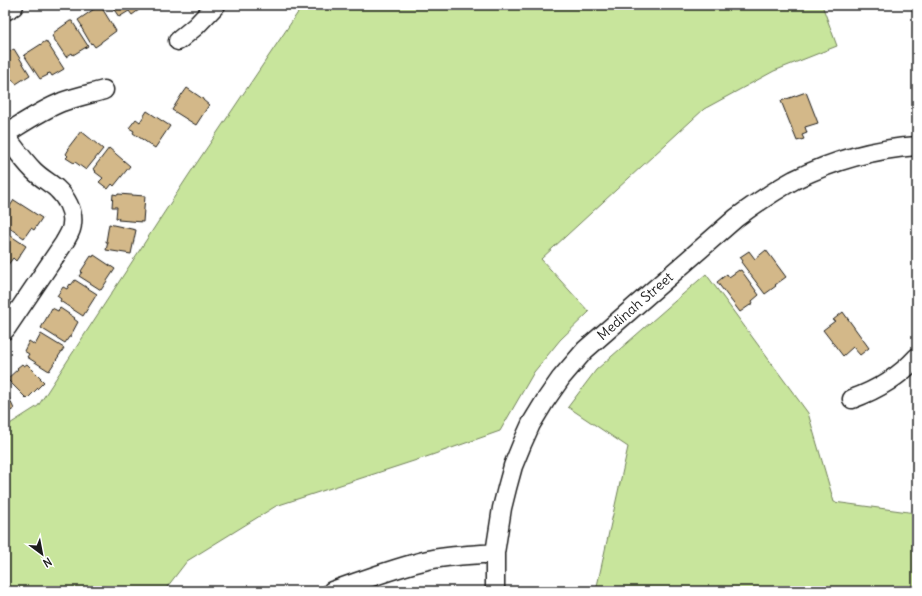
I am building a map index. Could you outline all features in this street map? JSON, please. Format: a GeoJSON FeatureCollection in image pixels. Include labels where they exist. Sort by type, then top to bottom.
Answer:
{"type":"FeatureCollection","features":[{"type":"Feature","properties":{"kind":"street"},"geometry":{"type":"LineString","coordinates":[[5,9],[12,5]]}},
{"type":"Feature","properties":{"kind":"street"},"geometry":{"type":"LineString","coordinates":[[178,41],[196,26],[216,5]]}},
{"type":"Feature","properties":{"kind":"street"},"geometry":{"type":"LineString","coordinates":[[5,330],[66,239],[72,224],[72,214],[64,197],[58,190],[30,167],[5,134],[40,112],[61,102],[104,90]]}},
{"type":"Feature","properties":{"kind":"street","name":"Medinah Street"},"geometry":{"type":"LineString","coordinates":[[495,591],[496,553],[502,508],[513,466],[531,424],[545,401],[565,373],[585,350],[736,218],[774,191],[816,170],[840,161],[889,149],[917,146]]}},
{"type":"Feature","properties":{"kind":"street"},"geometry":{"type":"LineString","coordinates":[[852,399],[867,394],[881,386],[910,365],[917,357]]}},
{"type":"Feature","properties":{"kind":"street"},"geometry":{"type":"LineString","coordinates":[[332,591],[412,564],[460,556],[496,553]]}},
{"type":"Feature","properties":{"kind":"green space"},"geometry":{"type":"Polygon","coordinates":[[[303,5],[822,5],[837,46],[774,71],[704,109],[541,259],[589,312],[560,340],[534,372],[500,431],[276,506],[187,561],[164,591],[5,591],[5,427],[38,406],[188,176],[303,5]]]}},
{"type":"Feature","properties":{"kind":"green space"},"geometry":{"type":"Polygon","coordinates":[[[706,274],[808,413],[834,502],[917,512],[917,591],[598,591],[597,586],[628,447],[568,407],[596,370],[706,274]]]}},
{"type":"Feature","properties":{"kind":"building"},"geometry":{"type":"Polygon","coordinates":[[[100,5],[116,31],[95,47],[92,43],[91,44],[78,20],[100,5]]]}},
{"type":"Feature","properties":{"kind":"building"},"geometry":{"type":"Polygon","coordinates":[[[111,5],[142,5],[143,7],[132,15],[129,11],[119,17],[111,5]]]}},
{"type":"Feature","properties":{"kind":"building"},"geometry":{"type":"Polygon","coordinates":[[[72,21],[88,46],[73,55],[72,53],[66,57],[52,36],[54,35],[53,33],[72,21]]]}},
{"type":"Feature","properties":{"kind":"building"},"geometry":{"type":"Polygon","coordinates":[[[46,41],[64,69],[52,76],[50,73],[47,74],[48,75],[40,79],[24,55],[46,41]]]}},
{"type":"Feature","properties":{"kind":"building"},"geometry":{"type":"Polygon","coordinates":[[[14,49],[30,75],[16,84],[12,79],[5,84],[5,54],[14,49]]]}},
{"type":"Feature","properties":{"kind":"building"},"geometry":{"type":"Polygon","coordinates":[[[187,88],[209,105],[196,125],[172,110],[187,88]]]}},
{"type":"Feature","properties":{"kind":"building"},"geometry":{"type":"Polygon","coordinates":[[[806,92],[818,123],[805,127],[807,133],[802,135],[804,139],[797,141],[781,101],[806,92]]]}},
{"type":"Feature","properties":{"kind":"building"},"geometry":{"type":"Polygon","coordinates":[[[147,111],[170,126],[155,148],[133,133],[134,131],[129,128],[136,119],[140,122],[147,111]]]}},
{"type":"Feature","properties":{"kind":"building"},"geometry":{"type":"Polygon","coordinates":[[[81,131],[103,149],[86,170],[75,162],[74,163],[66,158],[68,156],[66,154],[69,149],[68,148],[81,131]]]}},
{"type":"Feature","properties":{"kind":"building"},"geometry":{"type":"Polygon","coordinates":[[[109,148],[130,166],[114,186],[112,184],[108,189],[99,182],[103,178],[93,169],[109,148]]]}},
{"type":"Feature","properties":{"kind":"building"},"geometry":{"type":"Polygon","coordinates":[[[113,194],[145,196],[143,222],[118,220],[119,218],[116,218],[117,207],[112,207],[113,194]]]}},
{"type":"Feature","properties":{"kind":"building"},"geometry":{"type":"Polygon","coordinates":[[[14,200],[42,218],[34,230],[31,228],[24,238],[5,225],[5,214],[14,200]]]}},
{"type":"Feature","properties":{"kind":"building"},"geometry":{"type":"Polygon","coordinates":[[[109,224],[136,230],[131,254],[106,250],[109,224]]]}},
{"type":"Feature","properties":{"kind":"building"},"geometry":{"type":"Polygon","coordinates":[[[5,232],[26,246],[16,261],[13,258],[7,266],[5,264],[5,232]]]}},
{"type":"Feature","properties":{"kind":"building"},"geometry":{"type":"Polygon","coordinates":[[[766,250],[786,277],[765,294],[741,262],[743,261],[740,257],[749,251],[755,259],[766,250]]]}},
{"type":"Feature","properties":{"kind":"building"},"geometry":{"type":"Polygon","coordinates":[[[94,255],[115,269],[101,290],[79,276],[91,256],[93,257],[94,255]]]}},
{"type":"Feature","properties":{"kind":"building"},"geometry":{"type":"Polygon","coordinates":[[[741,270],[759,295],[752,301],[753,303],[740,312],[717,282],[727,274],[729,277],[741,270]]]}},
{"type":"Feature","properties":{"kind":"building"},"geometry":{"type":"Polygon","coordinates":[[[75,280],[97,294],[83,316],[60,301],[61,299],[57,296],[63,287],[67,289],[75,280]]]}},
{"type":"Feature","properties":{"kind":"building"},"geometry":{"type":"Polygon","coordinates":[[[52,308],[58,311],[60,308],[75,318],[74,319],[78,322],[65,343],[41,328],[52,308]]]}},
{"type":"Feature","properties":{"kind":"building"},"geometry":{"type":"Polygon","coordinates":[[[843,312],[869,348],[860,355],[853,347],[843,356],[823,330],[835,321],[833,320],[843,312]]]}},
{"type":"Feature","properties":{"kind":"building"},"geometry":{"type":"Polygon","coordinates":[[[41,334],[64,348],[49,371],[27,357],[29,354],[24,351],[29,341],[35,345],[41,334]]]}},
{"type":"Feature","properties":{"kind":"building"},"geometry":{"type":"Polygon","coordinates":[[[22,364],[24,366],[27,364],[44,382],[27,399],[7,379],[22,364]]]}},
{"type":"Feature","properties":{"kind":"building"},"geometry":{"type":"Polygon","coordinates":[[[5,389],[14,409],[5,414],[5,389]]]}}]}
